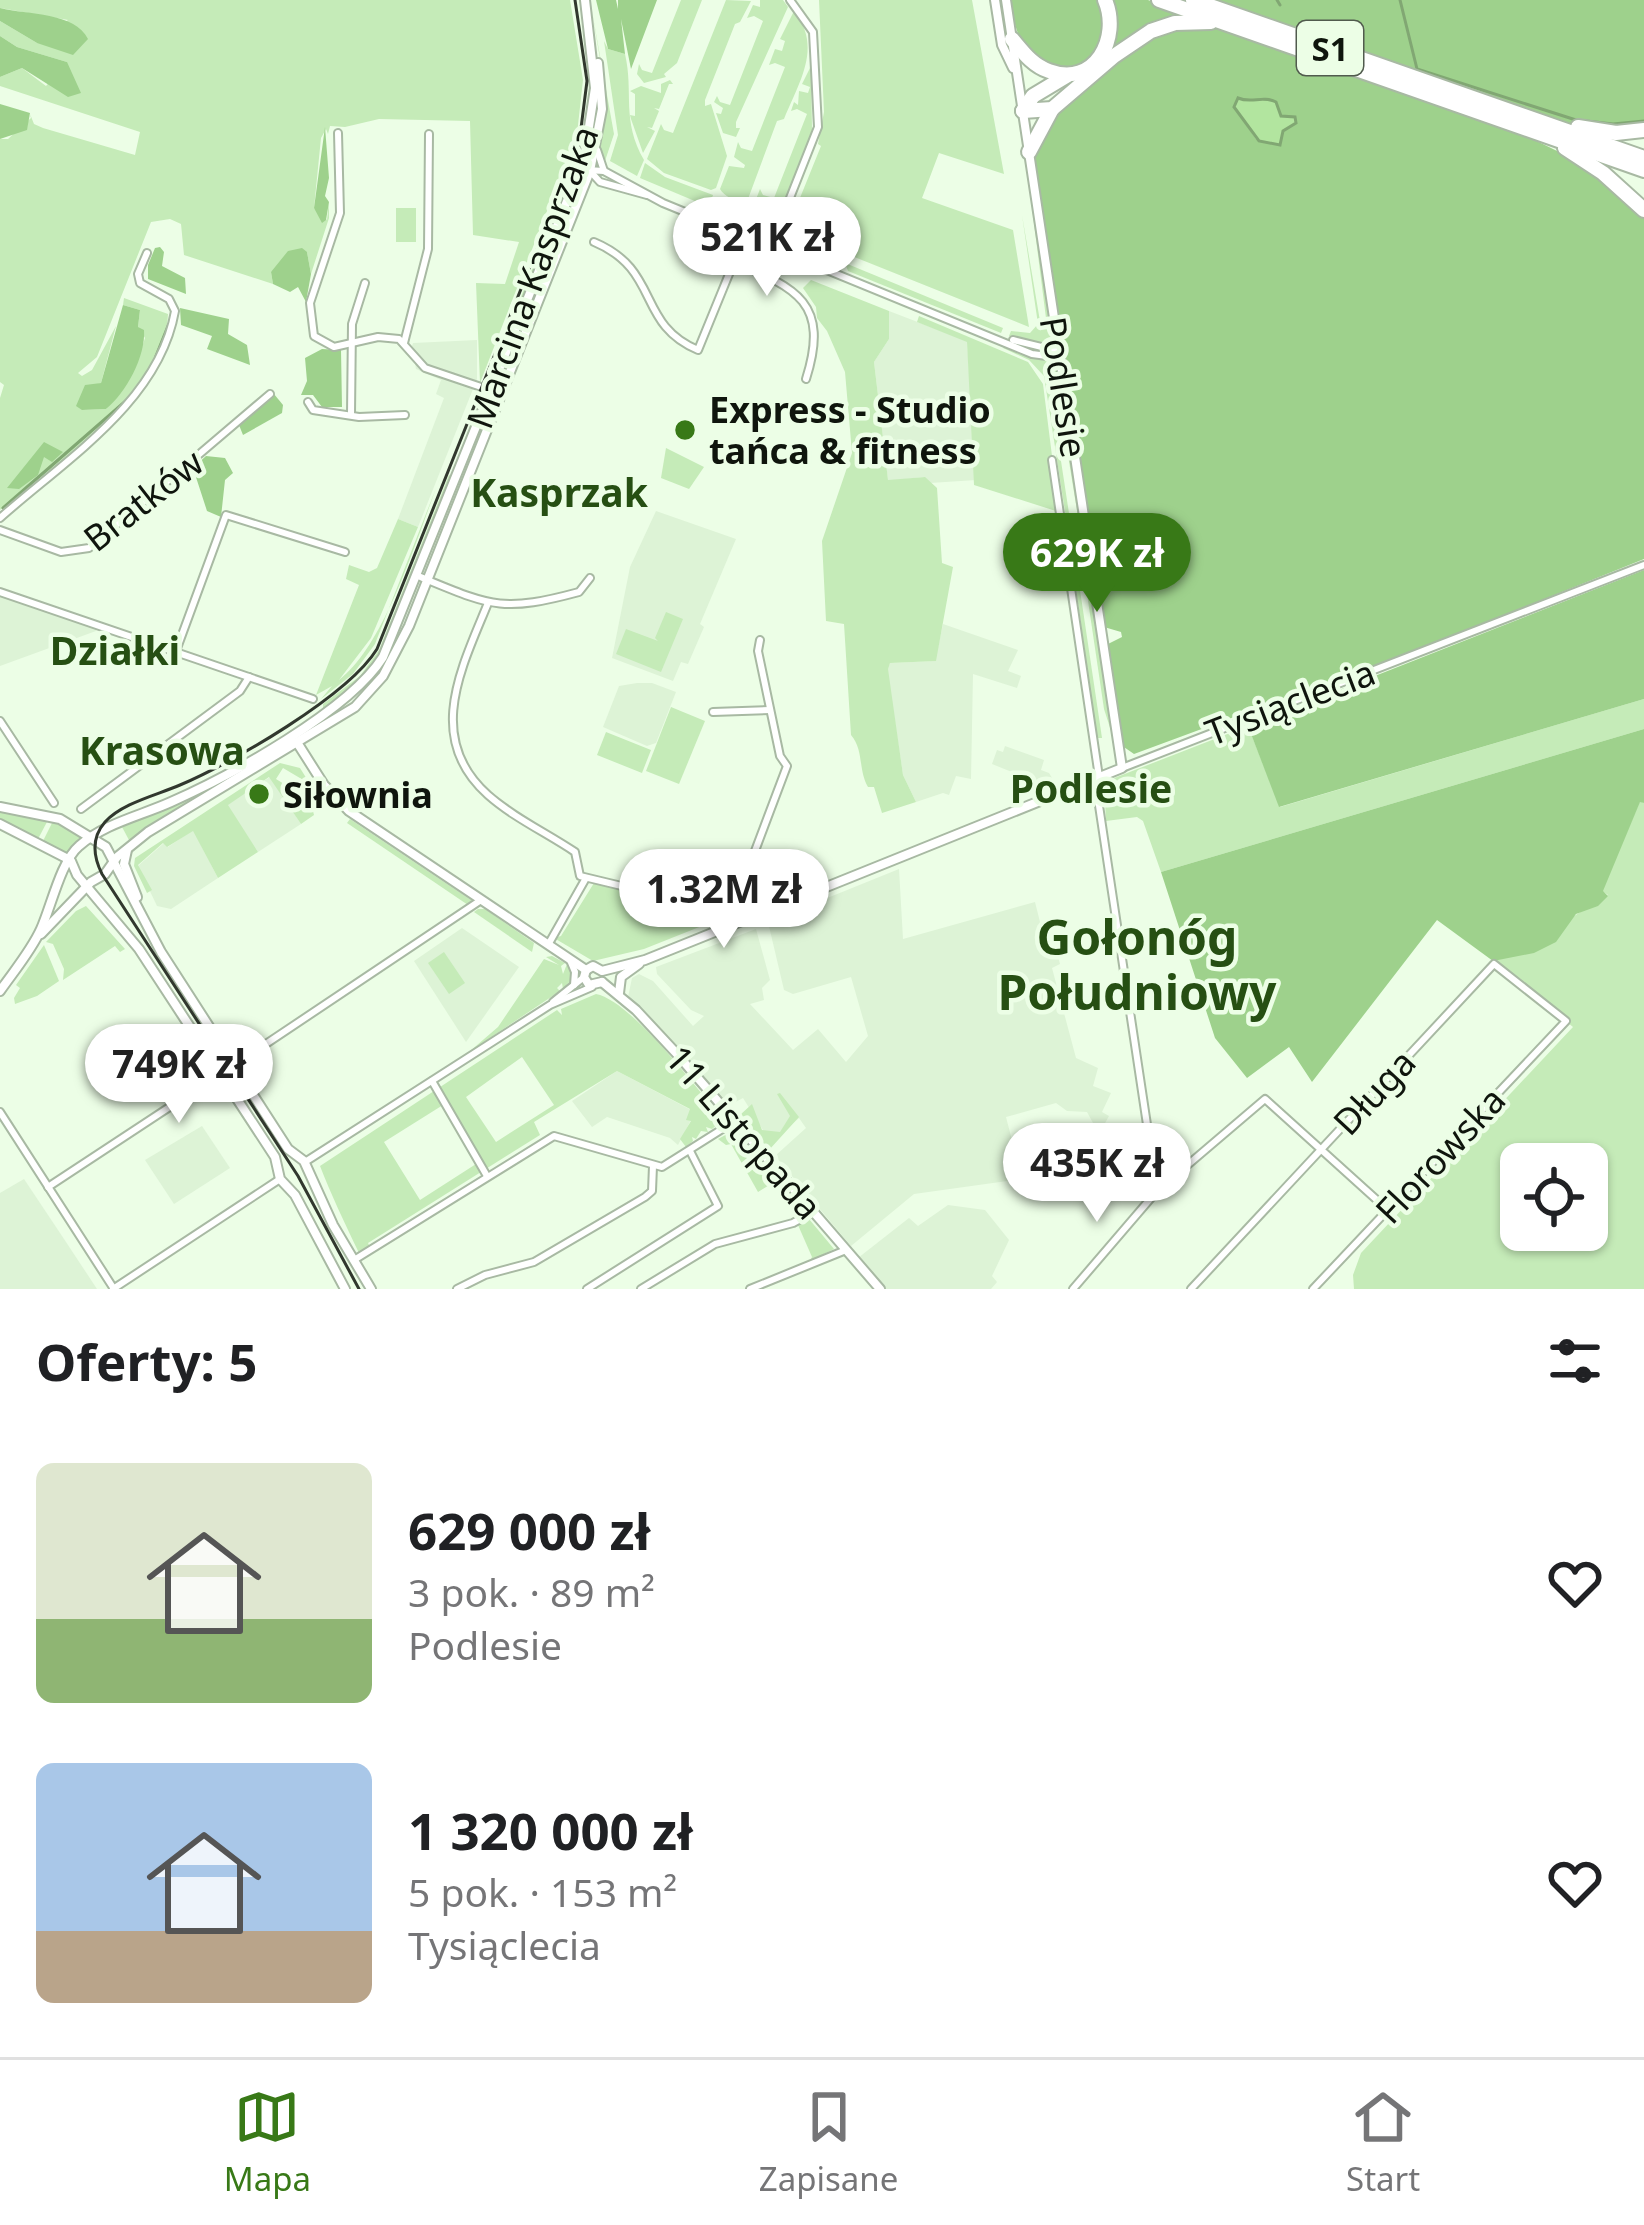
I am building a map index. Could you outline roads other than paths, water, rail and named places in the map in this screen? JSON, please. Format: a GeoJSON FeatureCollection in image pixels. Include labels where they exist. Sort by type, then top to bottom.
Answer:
{"type":"FeatureCollection","features":[{"type":"Feature","properties":{"kind":"highway"},"geometry":{"type":"LineString","coordinates":[[1023,111],[1033,96],[1094,64],[1107,46],[1112,21],[1105,0]]}},
{"type":"Feature","properties":{"kind":"highway","name":"S1"},"geometry":{"type":"LineString","coordinates":[[1160,0],[1644,170]]}},
{"type":"Feature","properties":{"kind":"highway","name":"S1"},"geometry":{"type":"LineString","coordinates":[[1193,0],[1644,158]]}},
{"type":"Feature","properties":{"kind":"highway"},"geometry":{"type":"LineString","coordinates":[[1029,152],[1052,109],[1114,56],[1151,32],[1181,22],[1222,22]]}},
{"type":"Feature","properties":{"kind":"highway"},"geometry":{"type":"LineString","coordinates":[[1012,39],[1038,65],[1069,75]]}},
{"type":"Feature","properties":{"kind":"highway"},"geometry":{"type":"LineString","coordinates":[[1023,111],[1052,109]]}},
{"type":"Feature","properties":{"kind":"highway"},"geometry":{"type":"LineString","coordinates":[[1530,117],[1607,132],[1644,130]]}},
{"type":"Feature","properties":{"kind":"highway"},"geometry":{"type":"LineString","coordinates":[[1545,136],[1603,172],[1644,210]]}},
{"type":"Feature","properties":{"kind":"street","name":"Marcina Kasprzaka"},"geometry":{"type":"LineString","coordinates":[[423,578],[490,390],[596,150],[602,93],[585,0]]}},
{"type":"Feature","properties":{"kind":"street"},"geometry":{"type":"LineString","coordinates":[[772,246],[818,120],[812,27],[790,0]]}},
{"type":"Feature","properties":{"kind":"street","name":"Podlesie"},"geometry":{"type":"LineString","coordinates":[[995,0],[1003,47],[1018,77]]}},
{"type":"Feature","properties":{"kind":"street","name":"Podlesie"},"geometry":{"type":"LineString","coordinates":[[1006,0],[1122,768]]}},
{"type":"Feature","properties":{"kind":"street","name":"Marcina Kasprzaka"},"geometry":{"type":"LineString","coordinates":[[36,940],[127,849],[295,738],[373,673],[423,578],[583,191],[594,114],[592,39]]}},
{"type":"Feature","properties":{"kind":"street"},"geometry":{"type":"LineString","coordinates":[[338,133],[339,218],[309,310],[312,332],[320,343],[334,347],[384,337],[404,343],[425,368],[502,393]]}},
{"type":"Feature","properties":{"kind":"street"},"geometry":{"type":"LineString","coordinates":[[404,343],[428,245],[428,134]]}},
{"type":"Feature","properties":{"kind":"street"},"geometry":{"type":"LineString","coordinates":[[596,150],[604,171]]}},
{"type":"Feature","properties":{"kind":"street"},"geometry":{"type":"LineString","coordinates":[[585,169],[604,171],[745,236],[1040,356],[1059,351]]}},
{"type":"Feature","properties":{"kind":"street"},"geometry":{"type":"LineString","coordinates":[[585,169],[600,182],[651,196]]}},
{"type":"Feature","properties":{"kind":"street"},"geometry":{"type":"LineString","coordinates":[[583,191],[600,182]]}},
{"type":"Feature","properties":{"kind":"street"},"geometry":{"type":"LineString","coordinates":[[594,242],[627,260],[667,331],[698,350],[745,236]]}},
{"type":"Feature","properties":{"kind":"street"},"geometry":{"type":"LineString","coordinates":[[0,518],[128,405],[150,377],[175,311],[172,301],[140,283],[138,274],[147,253]]}},
{"type":"Feature","properties":{"kind":"street"},"geometry":{"type":"LineString","coordinates":[[734,262],[786,284],[807,306],[815,334],[806,379]]}},
{"type":"Feature","properties":{"kind":"street"},"geometry":{"type":"LineString","coordinates":[[352,414],[352,323],[365,283]]}},
{"type":"Feature","properties":{"kind":"street","name":"Bratków"},"geometry":{"type":"LineString","coordinates":[[0,530],[67,553],[96,544],[270,394]]}},
{"type":"Feature","properties":{"kind":"street"},"geometry":{"type":"LineString","coordinates":[[308,402],[314,410],[405,416]]}},
{"type":"Feature","properties":{"kind":"street"},"geometry":{"type":"LineString","coordinates":[[1052,460],[1157,1191]]}},
{"type":"Feature","properties":{"kind":"street"},"geometry":{"type":"LineString","coordinates":[[176,651],[226,514],[345,552]]}},
{"type":"Feature","properties":{"kind":"street"},"geometry":{"type":"LineString","coordinates":[[1068,566],[1090,562]]}},
{"type":"Feature","properties":{"kind":"street","name":"Tysiąclecia"},"geometry":{"type":"LineString","coordinates":[[585,974],[592,966],[602,970],[645,960],[1644,565]]}},
{"type":"Feature","properties":{"kind":"street"},"geometry":{"type":"LineString","coordinates":[[423,578],[488,604],[516,607],[583,591],[590,578]]}},
{"type":"Feature","properties":{"kind":"street"},"geometry":{"type":"LineString","coordinates":[[0,592],[313,699]]}},
{"type":"Feature","properties":{"kind":"street"},"geometry":{"type":"LineString","coordinates":[[488,604],[452,698],[456,741],[487,794],[575,852],[576,872],[586,878],[655,894],[744,880],[755,887],[766,911]]}},
{"type":"Feature","properties":{"kind":"street"},"geometry":{"type":"LineString","coordinates":[[744,880],[787,766],[780,756],[770,710],[760,640]]}},
{"type":"Feature","properties":{"kind":"street"},"geometry":{"type":"LineString","coordinates":[[81,809],[244,688],[249,677]]}},
{"type":"Feature","properties":{"kind":"street"},"geometry":{"type":"LineString","coordinates":[[713,712],[770,710]]}},
{"type":"Feature","properties":{"kind":"street"},"geometry":{"type":"LineString","coordinates":[[0,721],[54,803]]}},
{"type":"Feature","properties":{"kind":"street","name":"Marcina Kasprzaka"},"geometry":{"type":"LineString","coordinates":[[92,837],[191,793],[295,738]]}},
{"type":"Feature","properties":{"kind":"street","name":"11 Listopada"},"geometry":{"type":"LineString","coordinates":[[295,738],[342,806],[570,958],[597,984],[619,994],[880,1289]]}},
{"type":"Feature","properties":{"kind":"street"},"geometry":{"type":"LineString","coordinates":[[0,807],[53,817],[92,837],[106,847],[139,905]]}},
{"type":"Feature","properties":{"kind":"street"},"geometry":{"type":"LineString","coordinates":[[0,824],[70,860],[142,953],[278,1164],[345,1289]]}},
{"type":"Feature","properties":{"kind":"street"},"geometry":{"type":"LineString","coordinates":[[0,991],[36,940],[75,849],[92,837]]}},
{"type":"Feature","properties":{"kind":"street"},"geometry":{"type":"LineString","coordinates":[[127,849],[124,864],[163,956],[294,1154],[304,1162],[370,1289]]}},
{"type":"Feature","properties":{"kind":"street"},"geometry":{"type":"LineString","coordinates":[[51,850],[60,865],[58,883]]}},
{"type":"Feature","properties":{"kind":"street"},"geometry":{"type":"LineString","coordinates":[[548,945],[586,878]]}},
{"type":"Feature","properties":{"kind":"street"},"geometry":{"type":"LineString","coordinates":[[75,901],[89,897],[104,905]]}},
{"type":"Feature","properties":{"kind":"street"},"geometry":{"type":"LineString","coordinates":[[230,1058],[242,1059],[254,1052],[481,900]]}},
{"type":"Feature","properties":{"kind":"street"},"geometry":{"type":"LineString","coordinates":[[570,958],[574,985]]}},
{"type":"Feature","properties":{"kind":"street"},"geometry":{"type":"LineString","coordinates":[[619,994],[621,977],[645,960]]}},
{"type":"Feature","properties":{"kind":"street","name":"Długa"},"geometry":{"type":"LineString","coordinates":[[1191,1289],[1494,964],[1566,1021]]}},
{"type":"Feature","properties":{"kind":"street"},"geometry":{"type":"LineString","coordinates":[[550,1005],[597,984],[602,970]]}},
{"type":"Feature","properties":{"kind":"street"},"geometry":{"type":"LineString","coordinates":[[304,1162],[550,1005],[585,974]]}},
{"type":"Feature","properties":{"kind":"street","name":"Florowska"},"geometry":{"type":"LineString","coordinates":[[1313,1289],[1566,1021]]}},
{"type":"Feature","properties":{"kind":"street"},"geometry":{"type":"LineString","coordinates":[[48,1187],[206,1083],[217,1081],[230,1088]]}},
{"type":"Feature","properties":{"kind":"street"},"geometry":{"type":"LineString","coordinates":[[432,1081],[487,1176]]}},
{"type":"Feature","properties":{"kind":"street"},"geometry":{"type":"LineString","coordinates":[[1073,1289],[1157,1191],[1265,1099],[1388,1210]]}},
{"type":"Feature","properties":{"kind":"street"},"geometry":{"type":"LineString","coordinates":[[0,1112],[114,1289],[284,1182],[301,1183],[308,1174]]}},
{"type":"Feature","properties":{"kind":"street"},"geometry":{"type":"LineString","coordinates":[[353,1261],[557,1136],[664,1166],[735,1120]]}},
{"type":"Feature","properties":{"kind":"street"},"geometry":{"type":"LineString","coordinates":[[587,1289],[718,1206],[690,1151]]}},
{"type":"Feature","properties":{"kind":"street"},"geometry":{"type":"LineString","coordinates":[[278,1164],[294,1154]]}},
{"type":"Feature","properties":{"kind":"street"},"geometry":{"type":"LineString","coordinates":[[457,1289],[485,1275],[534,1262],[645,1197],[652,1191],[653,1166]]}},
{"type":"Feature","properties":{"kind":"street"},"geometry":{"type":"LineString","coordinates":[[641,1289],[715,1244],[790,1224],[813,1212]]}},
{"type":"Feature","properties":{"kind":"street"},"geometry":{"type":"LineString","coordinates":[[749,1289],[846,1250]]}},
{"type":"Feature","properties":{"kind":"street"},"geometry":{"type":"LineString","coordinates":[[657,1279],[662,1289]]}},
{"type":"Feature","properties":{"kind":"waterway"},"geometry":{"type":"LineString","coordinates":[[1277,0],[1280,5]]}},
{"type":"Feature","properties":{"kind":"waterway"},"geometry":{"type":"LineString","coordinates":[[1400,0],[1417,69],[1576,120]]}},
{"type":"Feature","properties":{"kind":"waterway"},"geometry":{"type":"LineString","coordinates":[[1586,121],[1644,121]]}},
{"type":"Feature","properties":{"kind":"waterway"},"geometry":{"type":"LineString","coordinates":[[156,356],[168,326]]}},
{"type":"Feature","properties":{"kind":"waterway"},"geometry":{"type":"LineString","coordinates":[[3,508],[128,399]]}},
{"type":"Feature","properties":{"kind":"tram line"},"geometry":{"type":"LineString","coordinates":[[359,1289],[298,1176],[102,874],[96,841],[100,828],[121,810],[202,775],[316,707],[377,649],[579,144],[587,81],[575,0]]}},
{"type":"Feature","properties":{"kind":"place","name":"Express - Studio tańca & fitness"},"geometry":{"type":"Point","coordinates":[685,430]}},
{"type":"Feature","properties":{"kind":"place","name":"Siłownia"},"geometry":{"type":"Point","coordinates":[259,794]}},
{"type":"Feature","properties":{"kind":"district","name":"Kasprzak"},"geometry":{"type":"Point","coordinates":[559,491]}},
{"type":"Feature","properties":{"kind":"district","name":"Działki"},"geometry":{"type":"Point","coordinates":[115,649]}},
{"type":"Feature","properties":{"kind":"district","name":"Krasowa"},"geometry":{"type":"Point","coordinates":[162,749]}},
{"type":"Feature","properties":{"kind":"district","name":"Podlesie"},"geometry":{"type":"Point","coordinates":[1091,787]}},
{"type":"Feature","properties":{"kind":"district","name":"Gołonóg Południowy"},"geometry":{"type":"Point","coordinates":[1137,964]}}]}
